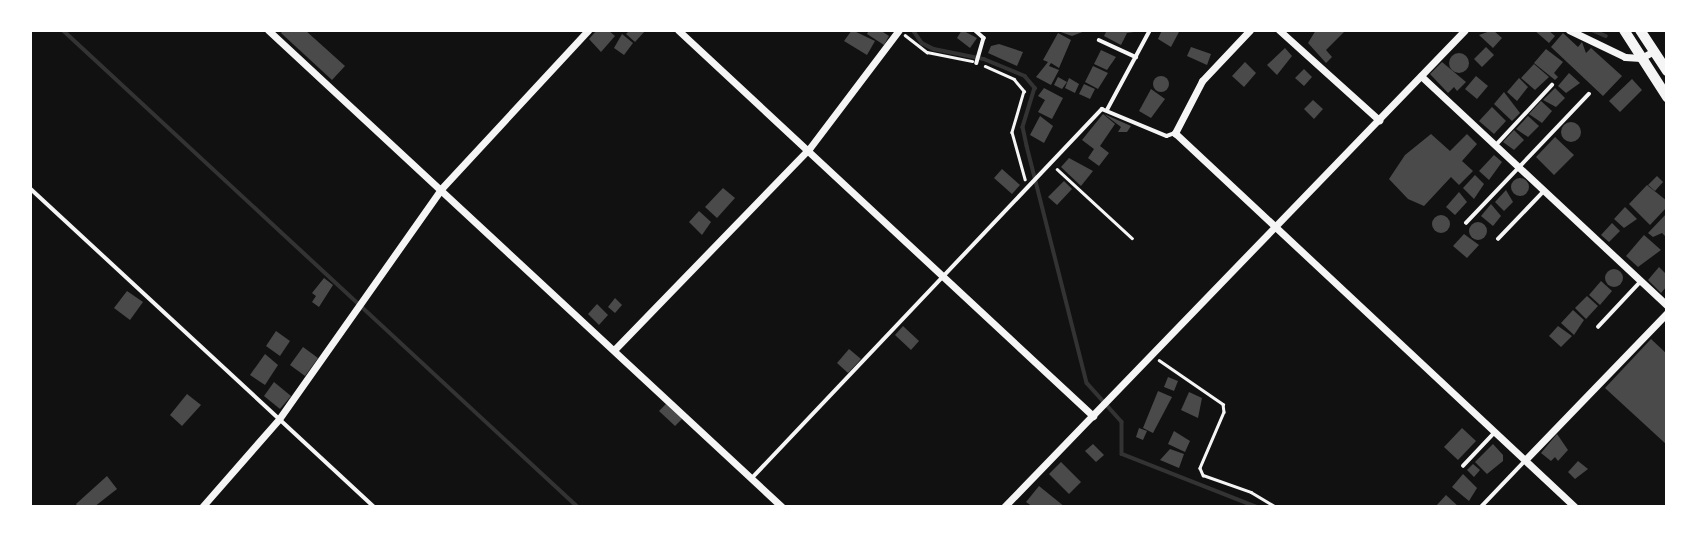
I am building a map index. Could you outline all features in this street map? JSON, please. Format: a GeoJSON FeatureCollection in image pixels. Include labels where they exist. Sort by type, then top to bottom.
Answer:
{"type":"FeatureCollection","features":[{"type":"Feature","properties":{"kind":"main road"},"geometry":{"type":"LineString","coordinates":[[1624,30],[1667,97]]}},
{"type":"Feature","properties":{"kind":"main road"},"geometry":{"type":"LineString","coordinates":[[1640,30],[1667,71]]}},
{"type":"Feature","properties":{"kind":"street"},"geometry":{"type":"LineString","coordinates":[[268,30],[615,349],[782,507]]}},
{"type":"Feature","properties":{"kind":"street"},"geometry":{"type":"LineString","coordinates":[[202,507],[279,419],[441,189],[588,30]]}},
{"type":"Feature","properties":{"kind":"street"},"geometry":{"type":"LineString","coordinates":[[678,30],[1093,416]]}},
{"type":"Feature","properties":{"kind":"street"},"geometry":{"type":"LineString","coordinates":[[615,349],[809,149],[900,30]]}},
{"type":"Feature","properties":{"kind":"street"},"geometry":{"type":"LineString","coordinates":[[1250,30],[1202,81],[1175,133],[1575,507]]}},
{"type":"Feature","properties":{"kind":"street"},"geometry":{"type":"LineString","coordinates":[[1279,30],[1379,120]]}},
{"type":"Feature","properties":{"kind":"street"},"geometry":{"type":"LineString","coordinates":[[1004,507],[1153,356],[1465,30]]}},
{"type":"Feature","properties":{"kind":"street"},"geometry":{"type":"LineString","coordinates":[[1569,30],[1625,57],[1641,58],[1654,51]]}},
{"type":"Feature","properties":{"kind":"street"},"geometry":{"type":"LineString","coordinates":[[1421,76],[1667,305]]}},
{"type":"Feature","properties":{"kind":"street"},"geometry":{"type":"LineString","coordinates":[[1525,460],[1667,313]]}},
{"type":"Feature","properties":{"kind":"lane"},"geometry":{"type":"LineString","coordinates":[[975,30],[984,38],[977,63]]}},
{"type":"Feature","properties":{"kind":"lane"},"geometry":{"type":"LineString","coordinates":[[1107,110],[1150,30]]}},
{"type":"Feature","properties":{"kind":"lane"},"geometry":{"type":"LineString","coordinates":[[1100,40],[1136,57]]}},
{"type":"Feature","properties":{"kind":"lane"},"geometry":{"type":"LineString","coordinates":[[1495,145],[1552,85]]}},
{"type":"Feature","properties":{"kind":"lane"},"geometry":{"type":"LineString","coordinates":[[1466,223],[1590,94]]}},
{"type":"Feature","properties":{"kind":"lane"},"geometry":{"type":"LineString","coordinates":[[751,478],[1102,109],[1167,136],[1175,133]]}},
{"type":"Feature","properties":{"kind":"lane"},"geometry":{"type":"LineString","coordinates":[[30,188],[374,507]]}},
{"type":"Feature","properties":{"kind":"lane"},"geometry":{"type":"LineString","coordinates":[[1498,239],[1544,191]]}},
{"type":"Feature","properties":{"kind":"lane"},"geometry":{"type":"LineString","coordinates":[[1598,327],[1641,281]]}},
{"type":"Feature","properties":{"kind":"lane"},"geometry":{"type":"LineString","coordinates":[[1463,466],[1495,432]]}},
{"type":"Feature","properties":{"kind":"lane"},"geometry":{"type":"LineString","coordinates":[[1481,507],[1525,460]]}},
{"type":"Feature","properties":{"kind":"path"},"geometry":{"type":"LineString","coordinates":[[900,30],[927,52],[977,63],[1021,84],[1023,97],[1012,132],[1028,187]]}},
{"type":"Feature","properties":{"kind":"path"},"geometry":{"type":"LineString","coordinates":[[1051,163],[1132,238]]}},
{"type":"Feature","properties":{"kind":"path"},"geometry":{"type":"LineString","coordinates":[[1153,356],[1223,404],[1224,412],[1200,468],[1203,475],[1251,492],[1276,507]]}},
{"type":"Feature","properties":{"kind":"building"},"geometry":{"type":"Polygon","coordinates":[[[283,30],[305,30],[345,66],[332,80],[281,33],[283,30]]]}},
{"type":"Feature","properties":{"kind":"building"},"geometry":{"type":"Polygon","coordinates":[[[597,30],[608,30],[615,36],[601,52],[589,39],[597,30]]]}},
{"type":"Feature","properties":{"kind":"building"},"geometry":{"type":"Polygon","coordinates":[[[630,30],[645,31],[635,42],[626,34],[630,30]]]}},
{"type":"Feature","properties":{"kind":"building"},"geometry":{"type":"Polygon","coordinates":[[[852,30],[875,41],[867,55],[844,41],[852,30]]]}},
{"type":"Feature","properties":{"kind":"building"},"geometry":{"type":"Polygon","coordinates":[[[869,30],[880,30],[889,36],[884,45],[867,34],[869,30]]]}},
{"type":"Feature","properties":{"kind":"building"},"geometry":{"type":"Polygon","coordinates":[[[962,30],[977,38],[970,48],[957,38],[962,30]]]}},
{"type":"Feature","properties":{"kind":"building"},"geometry":{"type":"Polygon","coordinates":[[[1055,30],[1082,30],[1085,31],[1072,36],[1055,30]]]}},
{"type":"Feature","properties":{"kind":"building"},"geometry":{"type":"Polygon","coordinates":[[[1107,30],[1134,32],[1127,33],[1121,45],[1104,36],[1107,30]]]}},
{"type":"Feature","properties":{"kind":"building"},"geometry":{"type":"Polygon","coordinates":[[[1162,30],[1180,30],[1171,47],[1158,39],[1162,30]]]}},
{"type":"Feature","properties":{"kind":"building"},"geometry":{"type":"Polygon","coordinates":[[[1316,30],[1346,30],[1326,50],[1332,57],[1326,63],[1308,43],[1316,30]]]}},
{"type":"Feature","properties":{"kind":"building"},"geometry":{"type":"Polygon","coordinates":[[[1493,30],[1502,38],[1493,48],[1479,35],[1493,30]]]}},
{"type":"Feature","properties":{"kind":"building"},"geometry":{"type":"Polygon","coordinates":[[[1534,30],[1548,30],[1555,36],[1549,43],[1534,30]]]}},
{"type":"Feature","properties":{"kind":"building"},"geometry":{"type":"Polygon","coordinates":[[[1058,33],[1071,40],[1059,68],[1051,63],[1049,66],[1059,70],[1051,85],[1036,77],[1048,62],[1043,60],[1058,33]]]}},
{"type":"Feature","properties":{"kind":"building"},"geometry":{"type":"Polygon","coordinates":[[[1563,33],[1578,47],[1582,42],[1586,53],[1591,48],[1622,76],[1603,96],[1551,47],[1563,33]]]}},
{"type":"Feature","properties":{"kind":"building"},"geometry":{"type":"Polygon","coordinates":[[[622,34],[633,43],[624,55],[614,48],[622,34]]]}},
{"type":"Feature","properties":{"kind":"building"},"geometry":{"type":"Polygon","coordinates":[[[999,44],[1023,52],[1017,66],[988,53],[991,46],[999,44]]]}},
{"type":"Feature","properties":{"kind":"building"},"geometry":{"type":"Polygon","coordinates":[[[1191,47],[1211,54],[1207,65],[1187,56],[1191,47]]]}},
{"type":"Feature","properties":{"kind":"building"},"geometry":{"type":"Polygon","coordinates":[[[1486,47],[1494,55],[1482,67],[1474,59],[1486,47]]]}},
{"type":"Feature","properties":{"kind":"building"},"geometry":{"type":"Polygon","coordinates":[[[1285,48],[1292,56],[1277,75],[1267,65],[1285,48]]]}},
{"type":"Feature","properties":{"kind":"building"},"geometry":{"type":"Polygon","coordinates":[[[1546,49],[1563,62],[1554,73],[1558,77],[1555,80],[1534,63],[1546,49]]]}},
{"type":"Feature","properties":{"kind":"building"},"geometry":{"type":"Polygon","coordinates":[[[1101,50],[1116,57],[1107,70],[1094,64],[1101,50]]]}},
{"type":"Feature","properties":{"kind":"building"},"geometry":{"type":"Polygon","coordinates":[[[1459,53],[1466,56],[1469,63],[1466,70],[1459,73],[1452,70],[1449,63],[1452,56],[1459,53]]]}},
{"type":"Feature","properties":{"kind":"building"},"geometry":{"type":"Polygon","coordinates":[[[1245,62],[1256,73],[1244,87],[1232,76],[1245,62]]]}},
{"type":"Feature","properties":{"kind":"building"},"geometry":{"type":"Polygon","coordinates":[[[1442,62],[1466,82],[1457,91],[1454,87],[1448,93],[1430,74],[1442,62]]]}},
{"type":"Feature","properties":{"kind":"building"},"geometry":{"type":"Polygon","coordinates":[[[1534,64],[1549,77],[1535,90],[1521,78],[1534,64]]]}},
{"type":"Feature","properties":{"kind":"building"},"geometry":{"type":"Polygon","coordinates":[[[1093,66],[1108,73],[1098,89],[1085,82],[1093,66]]]}},
{"type":"Feature","properties":{"kind":"building"},"geometry":{"type":"Polygon","coordinates":[[[1304,69],[1312,77],[1304,86],[1295,78],[1304,69]]]}},
{"type":"Feature","properties":{"kind":"building"},"geometry":{"type":"Polygon","coordinates":[[[1569,73],[1580,83],[1566,93],[1558,86],[1569,73]]]}},
{"type":"Feature","properties":{"kind":"building"},"geometry":{"type":"Polygon","coordinates":[[[1158,76],[1164,76],[1169,84],[1167,90],[1158,92],[1153,87],[1153,81],[1158,76]]]}},
{"type":"Feature","properties":{"kind":"building"},"geometry":{"type":"Polygon","coordinates":[[[1476,76],[1488,86],[1477,99],[1465,89],[1476,76]]]}},
{"type":"Feature","properties":{"kind":"building"},"geometry":{"type":"Polygon","coordinates":[[[1058,77],[1067,82],[1062,89],[1054,85],[1058,77]]]}},
{"type":"Feature","properties":{"kind":"building"},"geometry":{"type":"Polygon","coordinates":[[[1069,78],[1079,84],[1075,93],[1065,88],[1069,78]]]}},
{"type":"Feature","properties":{"kind":"building"},"geometry":{"type":"Polygon","coordinates":[[[1519,78],[1528,87],[1517,101],[1507,92],[1519,78]]]}},
{"type":"Feature","properties":{"kind":"building"},"geometry":{"type":"Polygon","coordinates":[[[1632,79],[1642,90],[1620,112],[1609,101],[1632,79]]]}},
{"type":"Feature","properties":{"kind":"building"},"geometry":{"type":"Polygon","coordinates":[[[1084,84],[1095,89],[1090,99],[1079,94],[1084,84]]]}},
{"type":"Feature","properties":{"kind":"building"},"geometry":{"type":"Polygon","coordinates":[[[1044,88],[1063,98],[1052,119],[1038,112],[1045,100],[1038,96],[1044,88]]]}},
{"type":"Feature","properties":{"kind":"building"},"geometry":{"type":"Polygon","coordinates":[[[1555,88],[1565,98],[1556,107],[1543,100],[1555,88]]]}},
{"type":"Feature","properties":{"kind":"building"},"geometry":{"type":"Polygon","coordinates":[[[1151,89],[1165,99],[1151,118],[1139,111],[1151,89]]]}},
{"type":"Feature","properties":{"kind":"building"},"geometry":{"type":"Polygon","coordinates":[[[1504,92],[1520,113],[1512,121],[1494,104],[1504,92]]]}},
{"type":"Feature","properties":{"kind":"building"},"geometry":{"type":"Polygon","coordinates":[[[1313,100],[1323,109],[1314,119],[1304,109],[1313,100]]]}},
{"type":"Feature","properties":{"kind":"building"},"geometry":{"type":"Polygon","coordinates":[[[1541,101],[1552,111],[1542,123],[1529,114],[1541,101]]]}},
{"type":"Feature","properties":{"kind":"building"},"geometry":{"type":"Polygon","coordinates":[[[1492,107],[1506,121],[1494,134],[1479,121],[1492,107]]]}},
{"type":"Feature","properties":{"kind":"building"},"geometry":{"type":"Polygon","coordinates":[[[1103,114],[1115,124],[1100,146],[1109,153],[1099,166],[1088,158],[1094,149],[1082,140],[1103,114]]]}},
{"type":"Feature","properties":{"kind":"building"},"geometry":{"type":"Polygon","coordinates":[[[1104,114],[1131,126],[1127,132],[1118,132],[1121,127],[1104,114]]]}},
{"type":"Feature","properties":{"kind":"building"},"geometry":{"type":"Polygon","coordinates":[[[1040,116],[1053,126],[1044,143],[1030,135],[1040,116]]]}},
{"type":"Feature","properties":{"kind":"building"},"geometry":{"type":"Polygon","coordinates":[[[1528,116],[1539,126],[1528,137],[1516,129],[1528,116]]]}},
{"type":"Feature","properties":{"kind":"building"},"geometry":{"type":"Polygon","coordinates":[[[1571,122],[1578,125],[1581,132],[1578,139],[1571,142],[1564,139],[1561,132],[1564,125],[1571,122]]]}},
{"type":"Feature","properties":{"kind":"building"},"geometry":{"type":"Polygon","coordinates":[[[1514,130],[1524,140],[1514,150],[1503,142],[1514,130]]]}},
{"type":"Feature","properties":{"kind":"building"},"geometry":{"type":"Polygon","coordinates":[[[1431,134],[1450,151],[1467,134],[1477,144],[1462,161],[1473,171],[1459,185],[1451,177],[1424,206],[1408,199],[1389,179],[1405,155],[1431,134]]]}},
{"type":"Feature","properties":{"kind":"building"},"geometry":{"type":"Polygon","coordinates":[[[1555,137],[1574,155],[1554,175],[1536,157],[1555,137]]]}},
{"type":"Feature","properties":{"kind":"building"},"geometry":{"type":"Polygon","coordinates":[[[1494,155],[1502,162],[1489,180],[1479,171],[1494,155]]]}},
{"type":"Feature","properties":{"kind":"building"},"geometry":{"type":"Polygon","coordinates":[[[1069,158],[1093,171],[1081,186],[1061,167],[1069,158]]]}},
{"type":"Feature","properties":{"kind":"building"},"geometry":{"type":"Polygon","coordinates":[[[1002,169],[1020,185],[1012,194],[994,178],[1002,169]]]}},
{"type":"Feature","properties":{"kind":"building"},"geometry":{"type":"Polygon","coordinates":[[[1475,175],[1484,184],[1474,199],[1463,188],[1475,175]]]}},
{"type":"Feature","properties":{"kind":"building"},"geometry":{"type":"Polygon","coordinates":[[[1657,176],[1663,182],[1655,191],[1648,185],[1657,176]]]}},
{"type":"Feature","properties":{"kind":"building"},"geometry":{"type":"Polygon","coordinates":[[[1520,178],[1526,181],[1529,187],[1526,193],[1520,196],[1514,193],[1511,187],[1514,181],[1520,178]]]}},
{"type":"Feature","properties":{"kind":"building"},"geometry":{"type":"Polygon","coordinates":[[[1064,181],[1072,189],[1057,205],[1048,197],[1064,181]]]}},
{"type":"Feature","properties":{"kind":"building"},"geometry":{"type":"Polygon","coordinates":[[[1647,185],[1667,201],[1667,207],[1650,225],[1629,204],[1647,185]]]}},
{"type":"Feature","properties":{"kind":"building"},"geometry":{"type":"Polygon","coordinates":[[[723,188],[735,198],[717,218],[705,207],[723,188]]]}},
{"type":"Feature","properties":{"kind":"building"},"geometry":{"type":"Polygon","coordinates":[[[1506,190],[1513,202],[1504,211],[1495,202],[1506,190]]]}},
{"type":"Feature","properties":{"kind":"building"},"geometry":{"type":"Polygon","coordinates":[[[1459,192],[1467,202],[1455,215],[1446,207],[1459,192]]]}},
{"type":"Feature","properties":{"kind":"building"},"geometry":{"type":"Polygon","coordinates":[[[1491,204],[1501,216],[1493,226],[1481,216],[1491,204]]]}},
{"type":"Feature","properties":{"kind":"building"},"geometry":{"type":"Polygon","coordinates":[[[1625,207],[1637,219],[1624,228],[1614,219],[1625,207]]]}},
{"type":"Feature","properties":{"kind":"building"},"geometry":{"type":"Polygon","coordinates":[[[699,211],[711,222],[702,235],[689,222],[699,211]]]}},
{"type":"Feature","properties":{"kind":"building"},"geometry":{"type":"Polygon","coordinates":[[[1667,213],[1667,238],[1662,233],[1653,237],[1648,233],[1667,213]]]}},
{"type":"Feature","properties":{"kind":"building"},"geometry":{"type":"Polygon","coordinates":[[[1441,215],[1447,218],[1450,224],[1447,230],[1441,233],[1435,230],[1432,224],[1435,218],[1441,215]]]}},
{"type":"Feature","properties":{"kind":"building"},"geometry":{"type":"Polygon","coordinates":[[[1478,222],[1484,225],[1487,231],[1484,237],[1478,240],[1472,237],[1469,231],[1472,225],[1478,222]]]}},
{"type":"Feature","properties":{"kind":"building"},"geometry":{"type":"Polygon","coordinates":[[[1612,223],[1620,231],[1609,242],[1601,235],[1612,223]]]}},
{"type":"Feature","properties":{"kind":"building"},"geometry":{"type":"Polygon","coordinates":[[[1464,234],[1479,245],[1467,258],[1453,246],[1464,234]]]}},
{"type":"Feature","properties":{"kind":"building"},"geometry":{"type":"Polygon","coordinates":[[[1644,235],[1661,250],[1638,267],[1626,256],[1644,235]]]}},
{"type":"Feature","properties":{"kind":"building"},"geometry":{"type":"Polygon","coordinates":[[[1659,267],[1667,275],[1667,286],[1661,293],[1648,280],[1659,267]]]}},
{"type":"Feature","properties":{"kind":"building"},"geometry":{"type":"Polygon","coordinates":[[[1614,269],[1620,272],[1623,278],[1620,284],[1614,287],[1608,284],[1605,278],[1608,272],[1614,269]]]}},
{"type":"Feature","properties":{"kind":"building"},"geometry":{"type":"Polygon","coordinates":[[[324,278],[333,285],[319,307],[312,302],[316,296],[312,293],[324,278]]]}},
{"type":"Feature","properties":{"kind":"building"},"geometry":{"type":"Polygon","coordinates":[[[1601,281],[1612,291],[1600,305],[1589,295],[1601,281]]]}},
{"type":"Feature","properties":{"kind":"building"},"geometry":{"type":"Polygon","coordinates":[[[127,291],[143,302],[130,320],[114,308],[127,291]]]}},
{"type":"Feature","properties":{"kind":"building"},"geometry":{"type":"Polygon","coordinates":[[[1587,296],[1598,306],[1586,319],[1575,308],[1587,296]]]}},
{"type":"Feature","properties":{"kind":"building"},"geometry":{"type":"Polygon","coordinates":[[[615,298],[622,305],[615,313],[608,307],[615,298]]]}},
{"type":"Feature","properties":{"kind":"building"},"geometry":{"type":"Polygon","coordinates":[[[597,304],[608,315],[599,325],[588,314],[597,304]]]}},
{"type":"Feature","properties":{"kind":"building"},"geometry":{"type":"Polygon","coordinates":[[[1573,310],[1584,320],[1574,335],[1561,323],[1573,310]]]}},
{"type":"Feature","properties":{"kind":"building"},"geometry":{"type":"Polygon","coordinates":[[[903,326],[919,341],[911,350],[895,335],[903,326]]]}},
{"type":"Feature","properties":{"kind":"building"},"geometry":{"type":"Polygon","coordinates":[[[1558,326],[1572,336],[1561,347],[1549,336],[1558,326]]]}},
{"type":"Feature","properties":{"kind":"building"},"geometry":{"type":"Polygon","coordinates":[[[276,331],[290,341],[280,356],[266,346],[276,331]]]}},
{"type":"Feature","properties":{"kind":"building"},"geometry":{"type":"Polygon","coordinates":[[[1651,339],[1667,354],[1667,445],[1605,388],[1651,339]]]}},
{"type":"Feature","properties":{"kind":"building"},"geometry":{"type":"Polygon","coordinates":[[[303,347],[318,358],[305,376],[290,365],[303,347]]]}},
{"type":"Feature","properties":{"kind":"building"},"geometry":{"type":"Polygon","coordinates":[[[849,349],[861,359],[848,373],[837,363],[849,349]]]}},
{"type":"Feature","properties":{"kind":"building"},"geometry":{"type":"Polygon","coordinates":[[[265,354],[278,365],[265,385],[250,375],[265,354]]]}},
{"type":"Feature","properties":{"kind":"building"},"geometry":{"type":"Polygon","coordinates":[[[1168,377],[1178,381],[1174,391],[1164,387],[1168,377]]]}},
{"type":"Feature","properties":{"kind":"building"},"geometry":{"type":"Polygon","coordinates":[[[274,382],[291,396],[280,409],[264,396],[274,382]]]}},
{"type":"Feature","properties":{"kind":"building"},"geometry":{"type":"Polygon","coordinates":[[[1158,391],[1172,397],[1153,433],[1143,428],[1158,391]]]}},
{"type":"Feature","properties":{"kind":"building"},"geometry":{"type":"Polygon","coordinates":[[[1189,392],[1202,398],[1198,418],[1181,410],[1189,392]]]}},
{"type":"Feature","properties":{"kind":"building"},"geometry":{"type":"Polygon","coordinates":[[[187,394],[201,405],[182,426],[170,415],[187,394]]]}},
{"type":"Feature","properties":{"kind":"building"},"geometry":{"type":"Polygon","coordinates":[[[666,404],[682,419],[675,426],[659,411],[666,404]]]}},
{"type":"Feature","properties":{"kind":"building"},"geometry":{"type":"Polygon","coordinates":[[[1139,428],[1147,431],[1143,440],[1136,437],[1139,428]]]}},
{"type":"Feature","properties":{"kind":"building"},"geometry":{"type":"Polygon","coordinates":[[[1462,428],[1476,441],[1458,460],[1444,447],[1462,428]]]}},
{"type":"Feature","properties":{"kind":"building"},"geometry":{"type":"Polygon","coordinates":[[[1174,431],[1190,441],[1185,452],[1168,444],[1174,431]]]}},
{"type":"Feature","properties":{"kind":"building"},"geometry":{"type":"Polygon","coordinates":[[[1557,434],[1568,450],[1558,461],[1555,457],[1551,461],[1541,453],[1557,434]]]}},
{"type":"Feature","properties":{"kind":"building"},"geometry":{"type":"Polygon","coordinates":[[[1093,444],[1104,455],[1096,462],[1085,451],[1093,444]]]}},
{"type":"Feature","properties":{"kind":"building"},"geometry":{"type":"Polygon","coordinates":[[[1493,444],[1503,455],[1503,461],[1487,474],[1475,462],[1493,444]]]}},
{"type":"Feature","properties":{"kind":"building"},"geometry":{"type":"Polygon","coordinates":[[[1170,449],[1184,454],[1179,468],[1160,460],[1170,449]]]}},
{"type":"Feature","properties":{"kind":"building"},"geometry":{"type":"Polygon","coordinates":[[[1578,461],[1588,469],[1575,479],[1568,472],[1578,461]]]}},
{"type":"Feature","properties":{"kind":"building"},"geometry":{"type":"Polygon","coordinates":[[[1061,462],[1081,482],[1069,494],[1049,474],[1061,462]]]}},
{"type":"Feature","properties":{"kind":"building"},"geometry":{"type":"Polygon","coordinates":[[[1473,464],[1480,470],[1474,477],[1467,470],[1473,464]]]}},
{"type":"Feature","properties":{"kind":"building"},"geometry":{"type":"Polygon","coordinates":[[[1463,474],[1477,488],[1469,501],[1452,487],[1463,474]]]}},
{"type":"Feature","properties":{"kind":"building"},"geometry":{"type":"Polygon","coordinates":[[[107,476],[117,489],[94,507],[78,507],[76,504],[107,476]]]}},
{"type":"Feature","properties":{"kind":"building"},"geometry":{"type":"Polygon","coordinates":[[[1039,486],[1065,507],[1033,507],[1026,502],[1039,486]]]}},
{"type":"Feature","properties":{"kind":"building"},"geometry":{"type":"Polygon","coordinates":[[[1446,495],[1459,507],[1435,507],[1446,495]]]}},
{"type":"Feature","properties":{"kind":"waterway"},"geometry":{"type":"LineString","coordinates":[[63,30],[578,507]]}},
{"type":"Feature","properties":{"kind":"waterway"},"geometry":{"type":"LineString","coordinates":[[913,30],[922,43],[934,49],[984,59],[1025,76],[1035,88],[1023,127],[1027,146],[1087,383],[1122,422],[1122,454],[1257,507]]}},
{"type":"Feature","properties":{"kind":"waterway"},"geometry":{"type":"LineString","coordinates":[[1592,30],[1606,36]]}}]}
